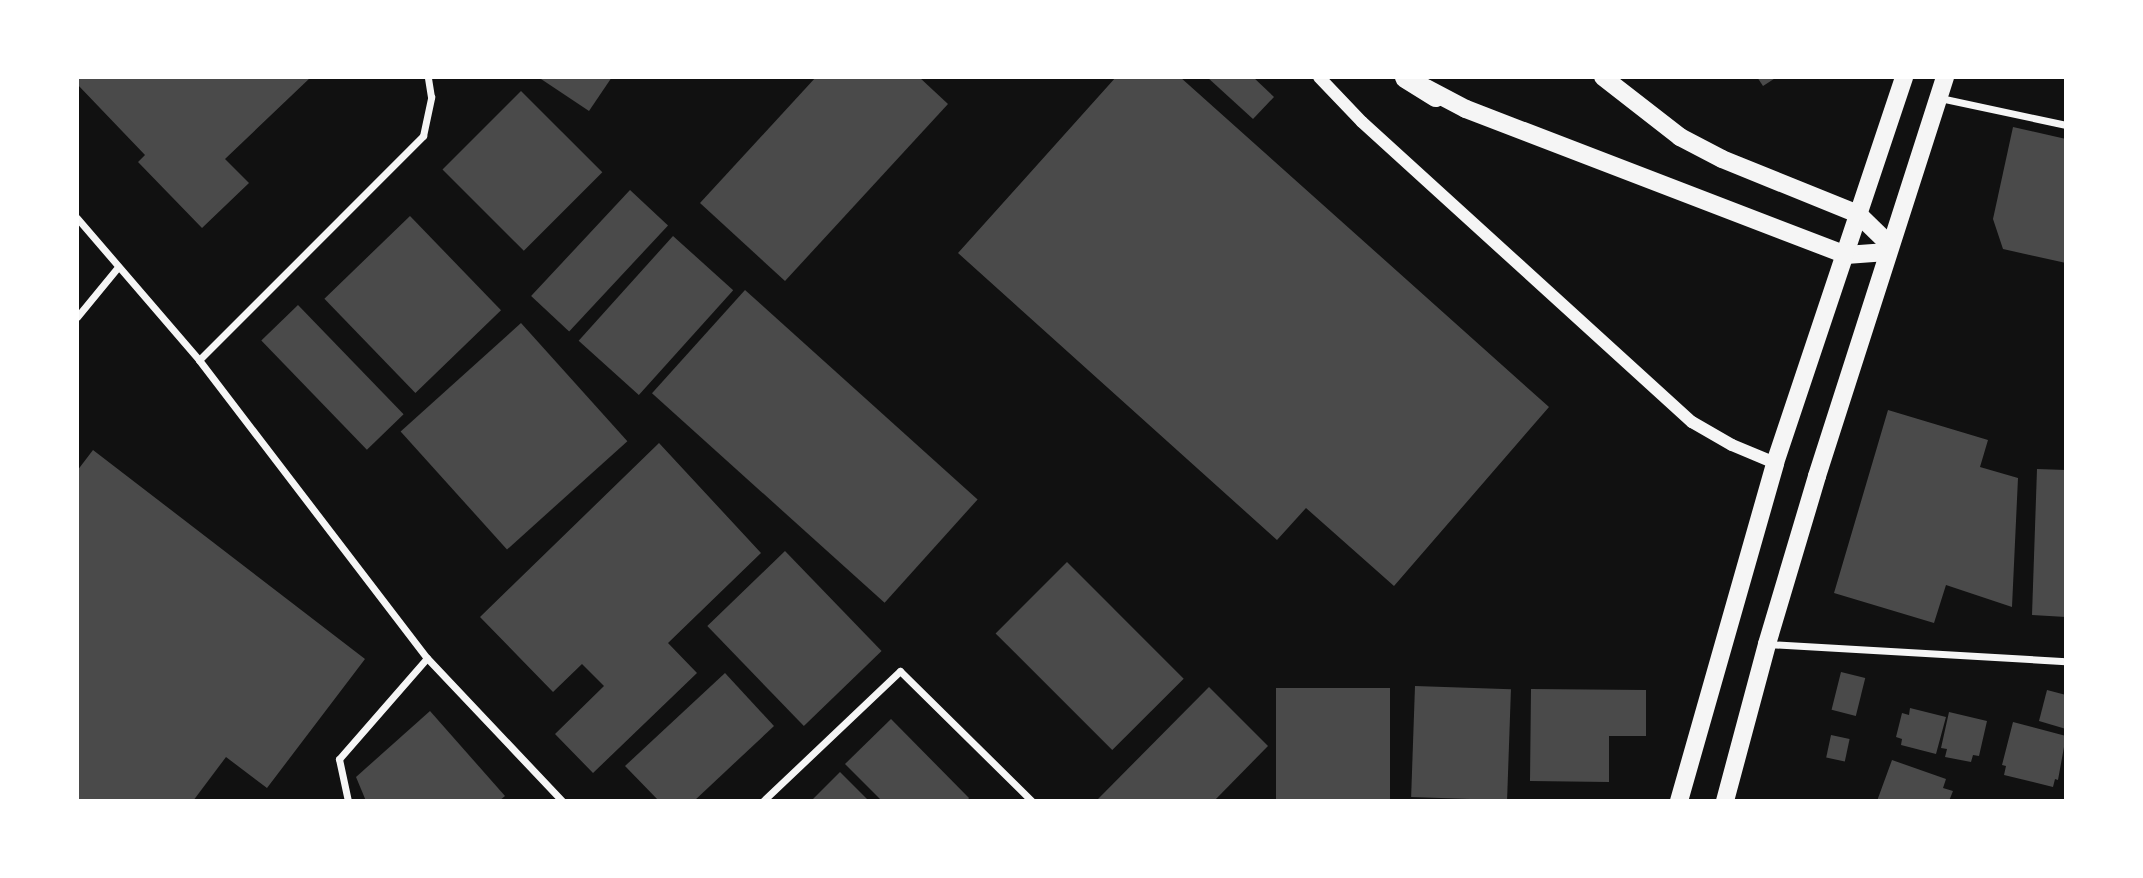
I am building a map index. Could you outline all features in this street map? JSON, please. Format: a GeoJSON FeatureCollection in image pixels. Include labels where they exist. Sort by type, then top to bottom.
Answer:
{"type":"FeatureCollection","features":[{"type":"Feature","properties":{"kind":"highway"},"geometry":{"type":"LineString","coordinates":[[1405,77],[1436,96]]}},
{"type":"Feature","properties":{"kind":"main road"},"geometry":{"type":"LineString","coordinates":[[1412,77],[1436,96],[1846,255],[1888,248]]}},
{"type":"Feature","properties":{"kind":"main road"},"geometry":{"type":"LineString","coordinates":[[1603,77],[1681,138],[1723,159],[1858,214],[1888,248]]}},
{"type":"Feature","properties":{"kind":"main road"},"geometry":{"type":"LineString","coordinates":[[1679,801],[1775,463],[1904,77]]}},
{"type":"Feature","properties":{"kind":"main road"},"geometry":{"type":"LineString","coordinates":[[1726,801],[1767,644],[1888,248],[1945,77]]}},
{"type":"Feature","properties":{"kind":"street"},"geometry":{"type":"LineString","coordinates":[[199,360],[423,136],[430,97],[428,77]]}},
{"type":"Feature","properties":{"kind":"street"},"geometry":{"type":"LineString","coordinates":[[1319,77],[1372,131],[1692,422],[1732,445],[1775,463]]}},
{"type":"Feature","properties":{"kind":"street"},"geometry":{"type":"LineString","coordinates":[[1938,97],[2066,125]]}},
{"type":"Feature","properties":{"kind":"street"},"geometry":{"type":"LineString","coordinates":[[77,218],[199,360],[427,658],[562,801]]}},
{"type":"Feature","properties":{"kind":"street"},"geometry":{"type":"LineString","coordinates":[[77,317],[118,267]]}},
{"type":"Feature","properties":{"kind":"street"},"geometry":{"type":"LineString","coordinates":[[1767,644],[2066,661]]}},
{"type":"Feature","properties":{"kind":"street"},"geometry":{"type":"LineString","coordinates":[[348,801],[339,759],[427,658]]}},
{"type":"Feature","properties":{"kind":"street"},"geometry":{"type":"LineString","coordinates":[[763,801],[900,671],[1032,801]]}},
{"type":"Feature","properties":{"kind":"building"},"geometry":{"type":"Polygon","coordinates":[[[77,77],[311,77],[225,159],[249,183],[202,228],[138,162],[145,155],[77,84],[77,77]]]}},
{"type":"Feature","properties":{"kind":"building"},"geometry":{"type":"Polygon","coordinates":[[[538,77],[612,77],[589,111],[538,77]]]}},
{"type":"Feature","properties":{"kind":"building"},"geometry":{"type":"Polygon","coordinates":[[[816,77],[919,77],[948,104],[785,281],[700,203],[816,77]]]}},
{"type":"Feature","properties":{"kind":"building"},"geometry":{"type":"Polygon","coordinates":[[[1116,77],[1180,77],[1549,407],[1394,586],[1306,508],[1277,540],[958,253],[1116,77]]]}},
{"type":"Feature","properties":{"kind":"building"},"geometry":{"type":"Polygon","coordinates":[[[1207,77],[1253,77],[1274,97],[1253,119],[1207,77]]]}},
{"type":"Feature","properties":{"kind":"building"},"geometry":{"type":"Polygon","coordinates":[[[1757,77],[1777,77],[1763,86],[1757,77]]]}},
{"type":"Feature","properties":{"kind":"building"},"geometry":{"type":"Polygon","coordinates":[[[521,91],[602,172],[524,251],[443,169],[521,91]]]}},
{"type":"Feature","properties":{"kind":"building"},"geometry":{"type":"Polygon","coordinates":[[[2013,127],[2066,139],[2066,263],[2003,249],[1993,219],[2013,127]]]}},
{"type":"Feature","properties":{"kind":"building"},"geometry":{"type":"Polygon","coordinates":[[[630,190],[668,225],[569,332],[531,296],[630,190]]]}},
{"type":"Feature","properties":{"kind":"building"},"geometry":{"type":"Polygon","coordinates":[[[410,216],[501,310],[415,393],[324,299],[410,216]]]}},
{"type":"Feature","properties":{"kind":"building"},"geometry":{"type":"Polygon","coordinates":[[[673,236],[733,290],[639,395],[579,341],[673,236]]]}},
{"type":"Feature","properties":{"kind":"building"},"geometry":{"type":"Polygon","coordinates":[[[745,290],[978,499],[885,603],[652,393],[745,290]]]}},
{"type":"Feature","properties":{"kind":"building"},"geometry":{"type":"Polygon","coordinates":[[[298,305],[404,414],[367,450],[261,340],[298,305]]]}},
{"type":"Feature","properties":{"kind":"building"},"geometry":{"type":"Polygon","coordinates":[[[521,323],[627,441],[507,550],[401,431],[521,323]]]}},
{"type":"Feature","properties":{"kind":"building"},"geometry":{"type":"Polygon","coordinates":[[[1888,410],[1988,440],[1980,467],[2018,478],[2012,607],[1946,585],[1934,623],[1834,593],[1888,410]]]}},
{"type":"Feature","properties":{"kind":"building"},"geometry":{"type":"Polygon","coordinates":[[[659,443],[761,553],[668,643],[697,673],[593,773],[555,734],[604,686],[582,664],[553,692],[480,617],[659,443]]]}},
{"type":"Feature","properties":{"kind":"building"},"geometry":{"type":"Polygon","coordinates":[[[93,450],[365,659],[267,788],[226,757],[193,801],[77,801],[77,471],[93,450]]]}},
{"type":"Feature","properties":{"kind":"building"},"geometry":{"type":"Polygon","coordinates":[[[2037,469],[2066,470],[2066,617],[2032,615],[2037,469]]]}},
{"type":"Feature","properties":{"kind":"building"},"geometry":{"type":"Polygon","coordinates":[[[785,551],[882,651],[804,726],[707,626],[785,551]]]}},
{"type":"Feature","properties":{"kind":"building"},"geometry":{"type":"Polygon","coordinates":[[[1067,562],[1184,679],[1112,750],[996,633],[1067,562]]]}},
{"type":"Feature","properties":{"kind":"building"},"geometry":{"type":"Polygon","coordinates":[[[1841,672],[1865,678],[1856,716],[1832,710],[1841,672]]]}},
{"type":"Feature","properties":{"kind":"building"},"geometry":{"type":"Polygon","coordinates":[[[725,673],[774,726],[694,801],[659,801],[625,766],[725,673]]]}},
{"type":"Feature","properties":{"kind":"building"},"geometry":{"type":"Polygon","coordinates":[[[1415,686],[1511,689],[1507,800],[1411,797],[1415,686]]]}},
{"type":"Feature","properties":{"kind":"building"},"geometry":{"type":"Polygon","coordinates":[[[1209,687],[1268,746],[1214,801],[1096,801],[1209,687]]]}},
{"type":"Feature","properties":{"kind":"building"},"geometry":{"type":"Polygon","coordinates":[[[1276,688],[1390,688],[1390,801],[1276,801],[1276,688]]]}},
{"type":"Feature","properties":{"kind":"building"},"geometry":{"type":"Polygon","coordinates":[[[1531,689],[1646,690],[1646,736],[1609,736],[1609,782],[1530,781],[1531,689]]]}},
{"type":"Feature","properties":{"kind":"building"},"geometry":{"type":"Polygon","coordinates":[[[2047,690],[2066,695],[2066,729],[2039,721],[2047,690]]]}},
{"type":"Feature","properties":{"kind":"building"},"geometry":{"type":"Polygon","coordinates":[[[1910,708],[1946,717],[1936,754],[1901,745],[1902,739],[1896,737],[1902,713],[1909,715],[1910,708]]]}},
{"type":"Feature","properties":{"kind":"building"},"geometry":{"type":"Polygon","coordinates":[[[430,711],[505,796],[499,801],[366,801],[356,777],[430,711]]]}},
{"type":"Feature","properties":{"kind":"building"},"geometry":{"type":"Polygon","coordinates":[[[1949,712],[1987,721],[1979,756],[1973,755],[1971,762],[1945,757],[1947,749],[1941,748],[1949,712]]]}},
{"type":"Feature","properties":{"kind":"building"},"geometry":{"type":"Polygon","coordinates":[[[891,719],[969,798],[967,801],[882,801],[845,764],[891,719]]]}},
{"type":"Feature","properties":{"kind":"building"},"geometry":{"type":"Polygon","coordinates":[[[2013,722],[2066,736],[2058,780],[2055,779],[2053,787],[2004,775],[2006,766],[2002,765],[2013,722]]]}},
{"type":"Feature","properties":{"kind":"building"},"geometry":{"type":"Polygon","coordinates":[[[1831,735],[1850,739],[1845,761],[1826,757],[1831,735]]]}},
{"type":"Feature","properties":{"kind":"building"},"geometry":{"type":"Polygon","coordinates":[[[1892,760],[1946,779],[1943,788],[1953,791],[1949,801],[1877,801],[1892,760]]]}},
{"type":"Feature","properties":{"kind":"building"},"geometry":{"type":"Polygon","coordinates":[[[840,772],[869,801],[811,801],[840,772]]]}}]}
